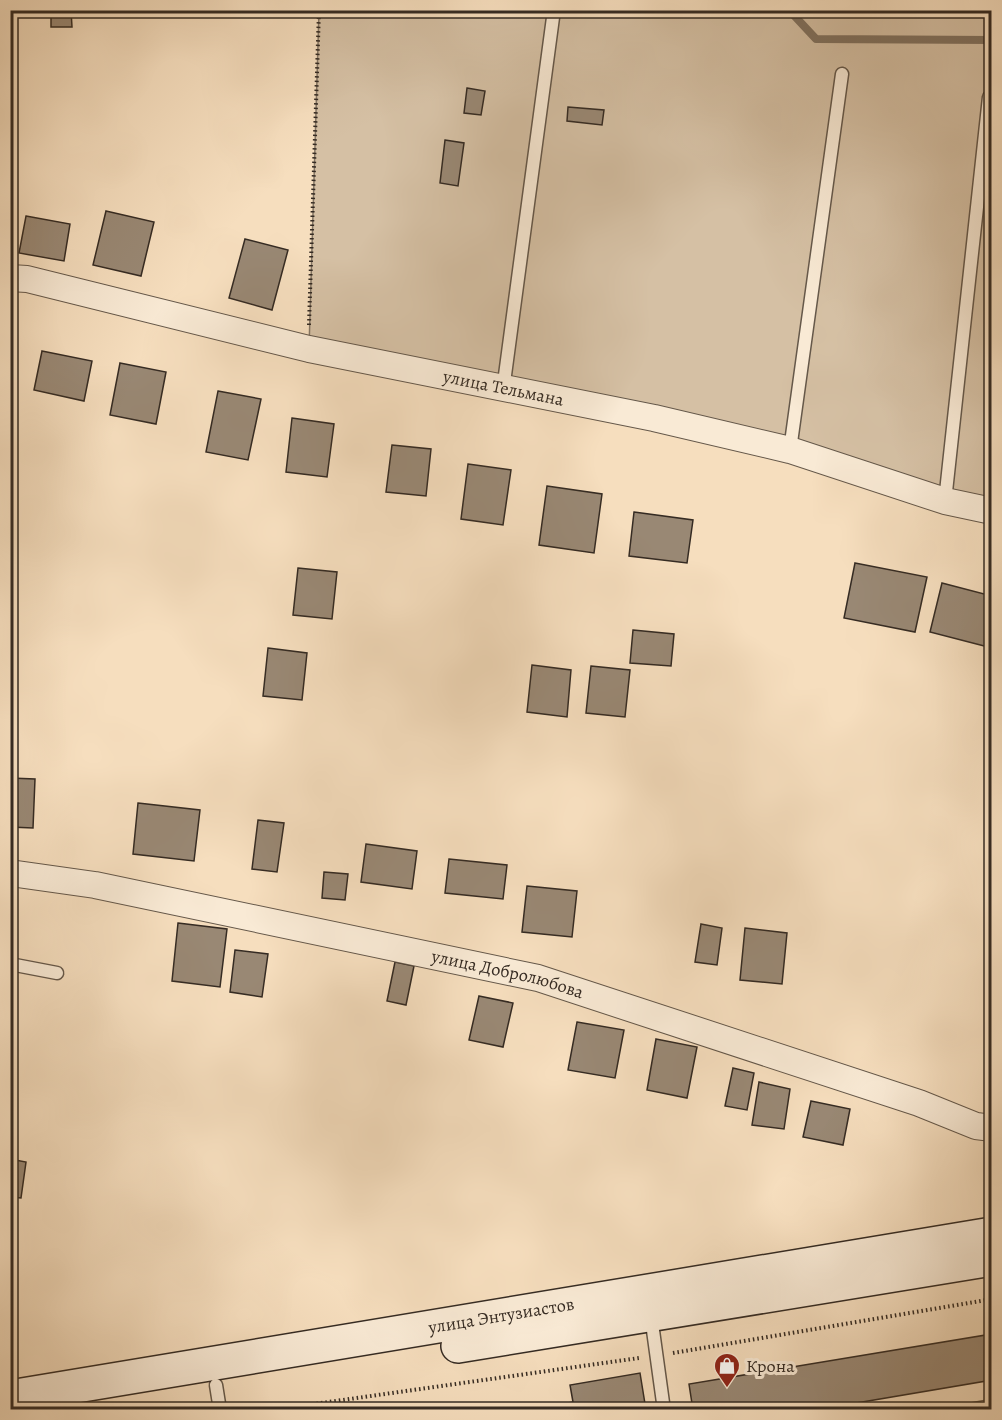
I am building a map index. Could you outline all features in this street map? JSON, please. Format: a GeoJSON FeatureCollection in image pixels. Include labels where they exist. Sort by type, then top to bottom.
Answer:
{"type":"FeatureCollection","features":[{"type":"Feature","properties":{"kind":"main road","name":"улица Энтузиастов"},"geometry":{"type":"LineString","coordinates":[[65,1410],[216,1386],[992,1234]]}},
{"type":"Feature","properties":{"kind":"main road","name":"улица Энтузиастов"},"geometry":{"type":"LineString","coordinates":[[649,1303],[992,1259]]}},
{"type":"Feature","properties":{"kind":"main road","name":"улица Энтузиастов"},"geometry":{"type":"LineString","coordinates":[[10,1398],[216,1386]]}},
{"type":"Feature","properties":{"kind":"main road"},"geometry":{"type":"LineString","coordinates":[[10,1398],[13,1410]]}},
{"type":"Feature","properties":{"kind":"street","name":"улица Тельмана"},"geometry":{"type":"LineString","coordinates":[[10,278],[27,279],[309,349],[503,390],[654,418],[790,450],[945,501],[992,511]]}},
{"type":"Feature","properties":{"kind":"street","name":"улица Добролюбова"},"geometry":{"type":"LineString","coordinates":[[10,873],[95,885],[538,978],[919,1103],[976,1126],[992,1128]]}},
{"type":"Feature","properties":{"kind":"lane"},"geometry":{"type":"LineString","coordinates":[[503,390],[554,10]]}},
{"type":"Feature","properties":{"kind":"lane"},"geometry":{"type":"LineString","coordinates":[[790,450],[842,74]]}},
{"type":"Feature","properties":{"kind":"lane"},"geometry":{"type":"LineString","coordinates":[[945,501],[988,97]]}},
{"type":"Feature","properties":{"kind":"lane"},"geometry":{"type":"LineString","coordinates":[[10,964],[57,973]]}},
{"type":"Feature","properties":{"kind":"lane"},"geometry":{"type":"LineString","coordinates":[[649,1303],[664,1410]]}},
{"type":"Feature","properties":{"kind":"lane"},"geometry":{"type":"LineString","coordinates":[[970,1410],[992,1406]]}},
{"type":"Feature","properties":{"kind":"path"},"geometry":{"type":"LineString","coordinates":[[309,349],[319,10]]}},
{"type":"Feature","properties":{"kind":"path"},"geometry":{"type":"LineString","coordinates":[[272,1410],[657,1356],[992,1299]]}},
{"type":"Feature","properties":{"kind":"shaded area"},"geometry":{"type":"Polygon","coordinates":[[[319,11],[991,11],[991,511],[790,450],[309,349],[319,11]]]}},
{"type":"Feature","properties":{"kind":"building"},"geometry":{"type":"Polygon","coordinates":[[[51,10],[71,10],[72,27],[51,27],[51,10]]]}},
{"type":"Feature","properties":{"kind":"building"},"geometry":{"type":"Polygon","coordinates":[[[467,88],[485,91],[481,115],[464,113],[467,88]]]}},
{"type":"Feature","properties":{"kind":"building"},"geometry":{"type":"Polygon","coordinates":[[[568,107],[604,110],[602,125],[567,121],[568,107]]]}},
{"type":"Feature","properties":{"kind":"building"},"geometry":{"type":"Polygon","coordinates":[[[445,140],[464,143],[458,186],[440,183],[445,140]]]}},
{"type":"Feature","properties":{"kind":"building"},"geometry":{"type":"Polygon","coordinates":[[[106,211],[154,222],[141,276],[93,265],[106,211]]]}},
{"type":"Feature","properties":{"kind":"building"},"geometry":{"type":"Polygon","coordinates":[[[26,216],[70,224],[64,261],[19,253],[26,216]]]}},
{"type":"Feature","properties":{"kind":"building"},"geometry":{"type":"Polygon","coordinates":[[[10,219],[16,220],[10,254],[10,219]]]}},
{"type":"Feature","properties":{"kind":"building"},"geometry":{"type":"Polygon","coordinates":[[[245,239],[288,250],[272,310],[229,298],[245,239]]]}},
{"type":"Feature","properties":{"kind":"building"},"geometry":{"type":"Polygon","coordinates":[[[42,351],[92,361],[84,401],[34,390],[42,351]]]}},
{"type":"Feature","properties":{"kind":"building"},"geometry":{"type":"Polygon","coordinates":[[[120,363],[166,372],[156,424],[110,415],[120,363]]]}},
{"type":"Feature","properties":{"kind":"building"},"geometry":{"type":"Polygon","coordinates":[[[218,391],[261,399],[248,460],[206,452],[218,391]]]}},
{"type":"Feature","properties":{"kind":"building"},"geometry":{"type":"Polygon","coordinates":[[[292,418],[334,424],[327,477],[286,472],[292,418]]]}},
{"type":"Feature","properties":{"kind":"building"},"geometry":{"type":"Polygon","coordinates":[[[392,445],[431,449],[426,496],[386,492],[392,445]]]}},
{"type":"Feature","properties":{"kind":"building"},"geometry":{"type":"Polygon","coordinates":[[[468,464],[511,470],[503,525],[461,519],[468,464]]]}},
{"type":"Feature","properties":{"kind":"building"},"geometry":{"type":"Polygon","coordinates":[[[547,486],[602,494],[594,553],[539,545],[547,486]]]}},
{"type":"Feature","properties":{"kind":"building"},"geometry":{"type":"Polygon","coordinates":[[[634,512],[693,520],[687,563],[629,556],[634,512]]]}},
{"type":"Feature","properties":{"kind":"building"},"geometry":{"type":"Polygon","coordinates":[[[855,563],[927,577],[915,632],[844,618],[855,563]]]}},
{"type":"Feature","properties":{"kind":"building"},"geometry":{"type":"Polygon","coordinates":[[[298,568],[337,572],[332,619],[293,615],[298,568]]]}},
{"type":"Feature","properties":{"kind":"building"},"geometry":{"type":"Polygon","coordinates":[[[942,583],[992,596],[992,648],[930,632],[942,583]]]}},
{"type":"Feature","properties":{"kind":"building"},"geometry":{"type":"Polygon","coordinates":[[[633,630],[674,634],[671,666],[630,663],[633,630]]]}},
{"type":"Feature","properties":{"kind":"building"},"geometry":{"type":"Polygon","coordinates":[[[268,648],[307,653],[302,700],[263,696],[268,648]]]}},
{"type":"Feature","properties":{"kind":"building"},"geometry":{"type":"Polygon","coordinates":[[[532,665],[571,670],[567,717],[527,712],[532,665]]]}},
{"type":"Feature","properties":{"kind":"building"},"geometry":{"type":"Polygon","coordinates":[[[591,666],[630,670],[625,717],[586,713],[591,666]]]}},
{"type":"Feature","properties":{"kind":"building"},"geometry":{"type":"Polygon","coordinates":[[[10,778],[35,779],[33,828],[10,827],[10,778]]]}},
{"type":"Feature","properties":{"kind":"building"},"geometry":{"type":"Polygon","coordinates":[[[138,803],[200,810],[194,861],[133,854],[138,803]]]}},
{"type":"Feature","properties":{"kind":"building"},"geometry":{"type":"Polygon","coordinates":[[[258,820],[284,823],[277,872],[252,869],[258,820]]]}},
{"type":"Feature","properties":{"kind":"building"},"geometry":{"type":"Polygon","coordinates":[[[366,844],[417,851],[412,889],[361,882],[366,844]]]}},
{"type":"Feature","properties":{"kind":"building"},"geometry":{"type":"Polygon","coordinates":[[[449,859],[507,865],[503,899],[445,893],[449,859]]]}},
{"type":"Feature","properties":{"kind":"building"},"geometry":{"type":"Polygon","coordinates":[[[324,872],[348,874],[345,900],[322,898],[324,872]]]}},
{"type":"Feature","properties":{"kind":"building"},"geometry":{"type":"Polygon","coordinates":[[[527,886],[577,891],[572,937],[522,932],[527,886]]]}},
{"type":"Feature","properties":{"kind":"building"},"geometry":{"type":"Polygon","coordinates":[[[178,923],[227,929],[220,987],[172,981],[178,923]]]}},
{"type":"Feature","properties":{"kind":"building"},"geometry":{"type":"Polygon","coordinates":[[[701,924],[722,928],[717,965],[695,962],[701,924]]]}},
{"type":"Feature","properties":{"kind":"building"},"geometry":{"type":"Polygon","coordinates":[[[745,928],[787,933],[782,984],[740,980],[745,928]]]}},
{"type":"Feature","properties":{"kind":"building"},"geometry":{"type":"Polygon","coordinates":[[[235,950],[268,954],[262,997],[230,992],[235,950]]]}},
{"type":"Feature","properties":{"kind":"building"},"geometry":{"type":"Polygon","coordinates":[[[395,962],[414,966],[406,1005],[387,1001],[395,962]]]}},
{"type":"Feature","properties":{"kind":"building"},"geometry":{"type":"Polygon","coordinates":[[[479,996],[513,1003],[503,1047],[469,1040],[479,996]]]}},
{"type":"Feature","properties":{"kind":"building"},"geometry":{"type":"Polygon","coordinates":[[[577,1022],[624,1030],[615,1078],[568,1070],[577,1022]]]}},
{"type":"Feature","properties":{"kind":"building"},"geometry":{"type":"Polygon","coordinates":[[[656,1039],[697,1047],[687,1098],[647,1090],[656,1039]]]}},
{"type":"Feature","properties":{"kind":"building"},"geometry":{"type":"Polygon","coordinates":[[[733,1068],[754,1073],[747,1110],[725,1106],[733,1068]]]}},
{"type":"Feature","properties":{"kind":"building"},"geometry":{"type":"Polygon","coordinates":[[[759,1082],[790,1089],[784,1129],[752,1125],[759,1082]]]}},
{"type":"Feature","properties":{"kind":"building"},"geometry":{"type":"Polygon","coordinates":[[[811,1101],[850,1109],[843,1145],[803,1137],[811,1101]]]}},
{"type":"Feature","properties":{"kind":"building"},"geometry":{"type":"Polygon","coordinates":[[[10,1159],[26,1162],[21,1198],[10,1197],[10,1159]]]}},
{"type":"Feature","properties":{"kind":"building"},"geometry":{"type":"Polygon","coordinates":[[[992,1334],[992,1380],[815,1410],[693,1410],[689,1384],[992,1334]]]}},
{"type":"Feature","properties":{"kind":"building"},"geometry":{"type":"Polygon","coordinates":[[[640,1373],[646,1410],[532,1410],[573,1402],[570,1385],[640,1373]]]}},
{"type":"Feature","properties":{"kind":"waterway"},"geometry":{"type":"LineString","coordinates":[[789,10],[816,39],[992,40]]}},
{"type":"Feature","properties":{"kind":"place","name":"Крона"},"geometry":{"type":"Point","coordinates":[727,1389]}}]}
